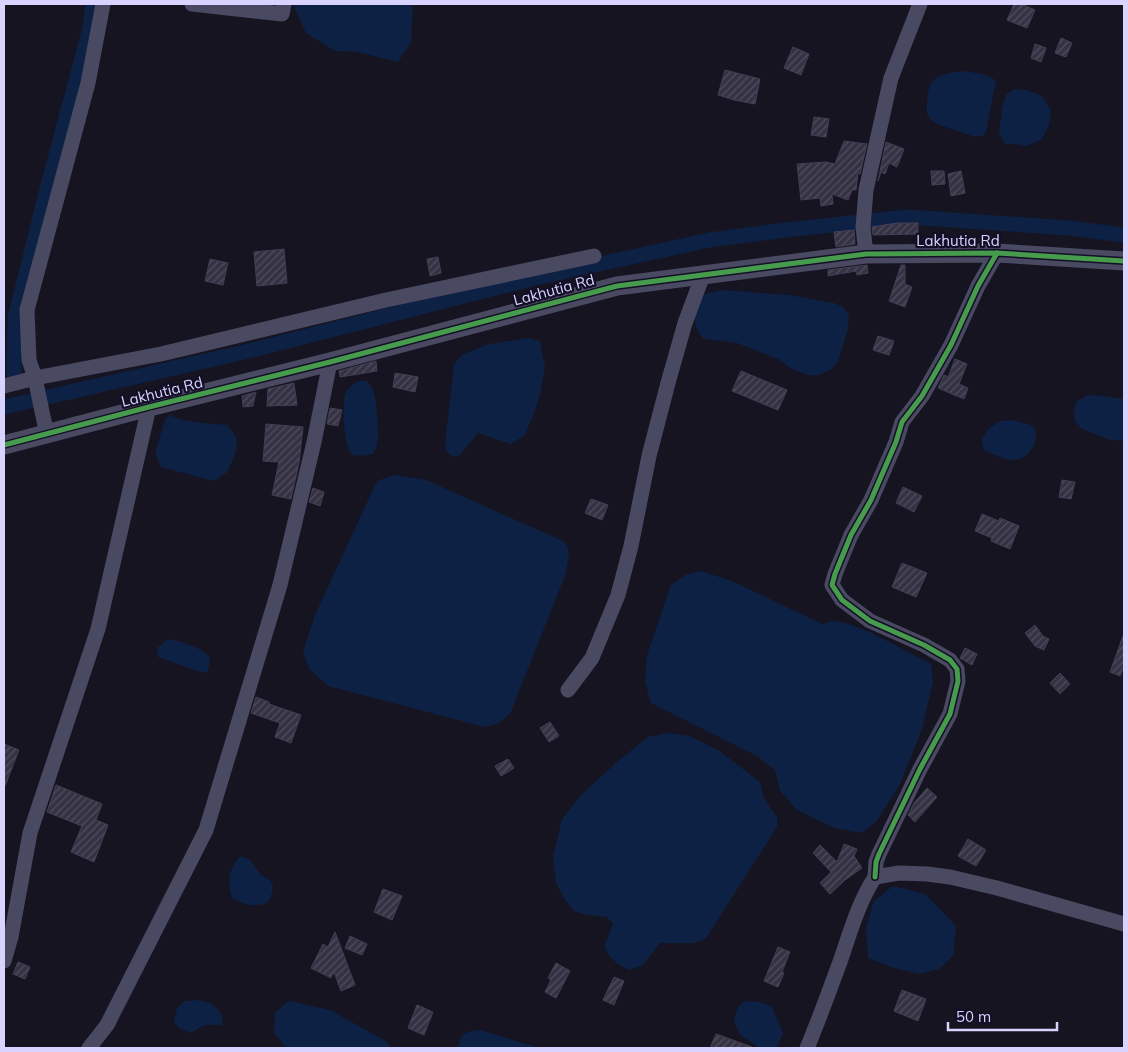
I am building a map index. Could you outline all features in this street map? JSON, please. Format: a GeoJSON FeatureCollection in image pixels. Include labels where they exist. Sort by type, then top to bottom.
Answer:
{"type":"FeatureCollection","features":[{"type":"Feature","properties":{"kind":"street"},"geometry":{"type":"LineString","coordinates":[[47,435],[35,378],[29,360],[27,310],[88,83],[103,4]]}},
{"type":"Feature","properties":{"kind":"street"},"geometry":{"type":"LineString","coordinates":[[192,4],[282,14],[284,4]]}},
{"type":"Feature","properties":{"kind":"street"},"geometry":{"type":"LineString","coordinates":[[866,254],[863,226],[866,190],[891,78],[920,4]]}},
{"type":"Feature","properties":{"kind":"street"},"geometry":{"type":"LineString","coordinates":[[807,1048],[824,1007],[854,920],[866,892],[875,877],[876,862],[879,854],[920,769],[950,714],[958,681],[957,669],[950,660],[924,645],[870,621],[842,600],[832,585],[851,535],[872,500],[896,442],[902,422],[922,396],[951,345],[978,286],[996,253]]}},
{"type":"Feature","properties":{"kind":"street","name":"Lakhutia Rd"},"geometry":{"type":"LineString","coordinates":[[4,445],[330,362],[617,286],[866,254],[996,253],[1124,261]]}},
{"type":"Feature","properties":{"kind":"street"},"geometry":{"type":"LineString","coordinates":[[4,386],[35,378],[161,354],[386,300],[594,256]]}},
{"type":"Feature","properties":{"kind":"street"},"geometry":{"type":"LineString","coordinates":[[568,690],[592,658],[618,595],[631,546],[649,456],[668,383],[685,323],[703,275]]}},
{"type":"Feature","properties":{"kind":"street"},"geometry":{"type":"LineString","coordinates":[[89,1048],[107,1025],[206,830],[280,584],[314,442],[330,362]]}},
{"type":"Feature","properties":{"kind":"street"},"geometry":{"type":"LineString","coordinates":[[4,961],[11,937],[30,833],[98,629],[149,407]]}},
{"type":"Feature","properties":{"kind":"street"},"geometry":{"type":"LineString","coordinates":[[875,877],[899,873],[950,877],[997,888],[1124,924]]}},
{"type":"Feature","properties":{"kind":"water"},"geometry":{"type":"Polygon","coordinates":[[[295,4],[413,4],[411,42],[398,62],[357,52],[335,51],[306,33],[294,6],[295,4]]]}},
{"type":"Feature","properties":{"kind":"water"},"geometry":{"type":"Polygon","coordinates":[[[963,71],[985,75],[996,81],[984,135],[975,137],[934,123],[927,114],[928,94],[933,82],[943,75],[963,71]]]}},
{"type":"Feature","properties":{"kind":"water"},"geometry":{"type":"Polygon","coordinates":[[[1014,89],[1027,90],[1042,96],[1051,111],[1049,125],[1042,139],[1027,146],[1005,144],[999,132],[1006,95],[1014,89]]]}},
{"type":"Feature","properties":{"kind":"water"},"geometry":{"type":"Polygon","coordinates":[[[723,290],[789,295],[834,303],[843,307],[849,315],[848,329],[838,361],[832,369],[819,375],[808,375],[794,370],[778,359],[737,343],[704,339],[696,327],[696,311],[705,294],[723,290]]]}},
{"type":"Feature","properties":{"kind":"water"},"geometry":{"type":"Polygon","coordinates":[[[529,338],[540,341],[545,367],[536,408],[525,435],[511,444],[478,433],[460,455],[453,457],[446,450],[445,445],[454,364],[462,355],[489,344],[529,338]]]}},
{"type":"Feature","properties":{"kind":"water"},"geometry":{"type":"Polygon","coordinates":[[[358,381],[367,381],[372,388],[376,401],[378,431],[376,449],[373,454],[359,456],[352,455],[349,450],[345,434],[344,415],[346,392],[358,381]]]}},
{"type":"Feature","properties":{"kind":"water"},"geometry":{"type":"Polygon","coordinates":[[[1088,395],[1124,399],[1124,441],[1110,440],[1082,429],[1075,421],[1076,402],[1088,395]]]}},
{"type":"Feature","properties":{"kind":"water"},"geometry":{"type":"Polygon","coordinates":[[[170,415],[195,422],[227,425],[236,437],[237,448],[227,472],[214,481],[161,467],[155,453],[165,420],[170,415]]]}},
{"type":"Feature","properties":{"kind":"water"},"geometry":{"type":"Polygon","coordinates":[[[1012,420],[1029,424],[1035,428],[1035,442],[1028,454],[1017,460],[1010,460],[984,450],[982,440],[987,430],[1000,421],[1012,420]]]}},
{"type":"Feature","properties":{"kind":"water"},"geometry":{"type":"Polygon","coordinates":[[[394,475],[426,480],[565,542],[569,553],[566,573],[510,714],[497,724],[485,727],[328,686],[309,669],[303,652],[315,615],[377,481],[394,475]]]}},
{"type":"Feature","properties":{"kind":"water"},"geometry":{"type":"Polygon","coordinates":[[[701,571],[732,581],[822,624],[833,621],[846,623],[872,633],[931,664],[933,682],[922,729],[900,784],[877,821],[862,833],[834,828],[797,810],[780,791],[775,770],[757,756],[651,703],[645,682],[647,655],[671,585],[685,575],[701,571]]]}},
{"type":"Feature","properties":{"kind":"water"},"geometry":{"type":"Polygon","coordinates":[[[168,639],[190,645],[205,653],[209,660],[207,672],[203,673],[158,657],[157,648],[168,639]]]}},
{"type":"Feature","properties":{"kind":"water"},"geometry":{"type":"Polygon","coordinates":[[[667,733],[690,736],[718,750],[760,782],[763,797],[777,817],[777,827],[706,938],[695,943],[660,943],[643,965],[629,970],[614,961],[604,947],[613,924],[607,917],[587,915],[574,911],[565,900],[556,883],[553,857],[562,819],[580,796],[618,761],[648,737],[667,733]]]}},
{"type":"Feature","properties":{"kind":"water"},"geometry":{"type":"Polygon","coordinates":[[[239,857],[250,860],[261,875],[270,880],[273,886],[268,902],[250,905],[232,898],[229,886],[230,877],[239,857]]]}},
{"type":"Feature","properties":{"kind":"water"},"geometry":{"type":"Polygon","coordinates":[[[893,886],[925,894],[956,926],[953,956],[939,969],[919,974],[891,967],[868,958],[866,927],[874,901],[893,886]]]}},
{"type":"Feature","properties":{"kind":"water"},"geometry":{"type":"Polygon","coordinates":[[[199,1000],[210,1003],[219,1010],[222,1016],[221,1025],[205,1026],[191,1033],[180,1029],[174,1022],[177,1008],[185,1001],[199,1000]]]}},
{"type":"Feature","properties":{"kind":"water"},"geometry":{"type":"Polygon","coordinates":[[[289,1001],[330,1010],[386,1041],[392,1048],[286,1048],[274,1033],[275,1012],[289,1001]]]}},
{"type":"Feature","properties":{"kind":"water"},"geometry":{"type":"Polygon","coordinates":[[[745,1001],[760,1002],[772,1007],[783,1033],[777,1048],[760,1048],[740,1035],[734,1021],[738,1007],[745,1001]]]}},
{"type":"Feature","properties":{"kind":"water"},"geometry":{"type":"Polygon","coordinates":[[[480,1030],[540,1048],[457,1048],[463,1034],[480,1030]]]}},
{"type":"Feature","properties":{"kind":"building"},"geometry":{"type":"Polygon","coordinates":[[[1014,4],[1021,4],[1035,10],[1027,28],[1007,20],[1014,4]]]}},
{"type":"Feature","properties":{"kind":"building"},"geometry":{"type":"Polygon","coordinates":[[[1061,38],[1072,43],[1066,57],[1055,53],[1061,38]]]}},
{"type":"Feature","properties":{"kind":"building"},"geometry":{"type":"Polygon","coordinates":[[[1035,44],[1046,48],[1041,62],[1031,58],[1035,44]]]}},
{"type":"Feature","properties":{"kind":"building"},"geometry":{"type":"Polygon","coordinates":[[[793,47],[809,54],[801,75],[784,68],[793,47]]]}},
{"type":"Feature","properties":{"kind":"building"},"geometry":{"type":"Polygon","coordinates":[[[725,70],[760,79],[755,104],[718,95],[725,70]]]}},
{"type":"Feature","properties":{"kind":"building"},"geometry":{"type":"Polygon","coordinates":[[[814,117],[829,119],[826,137],[811,135],[814,117]]]}},
{"type":"Feature","properties":{"kind":"building"},"geometry":{"type":"Polygon","coordinates":[[[844,141],[867,144],[860,174],[858,173],[856,190],[852,190],[848,200],[832,194],[833,204],[821,206],[820,198],[801,200],[797,164],[826,162],[835,164],[844,141]]]}},
{"type":"Feature","properties":{"kind":"building"},"geometry":{"type":"Polygon","coordinates":[[[886,142],[904,149],[897,167],[889,163],[885,174],[881,172],[878,181],[886,142]]]}},
{"type":"Feature","properties":{"kind":"building"},"geometry":{"type":"Polygon","coordinates":[[[931,171],[944,171],[945,184],[932,185],[931,171]]]}},
{"type":"Feature","properties":{"kind":"building"},"geometry":{"type":"Polygon","coordinates":[[[961,171],[965,193],[951,196],[948,174],[961,171]]]}},
{"type":"Feature","properties":{"kind":"building"},"geometry":{"type":"Polygon","coordinates":[[[897,223],[918,223],[918,234],[873,235],[872,227],[897,223]]]}},
{"type":"Feature","properties":{"kind":"building"},"geometry":{"type":"Polygon","coordinates":[[[854,230],[855,244],[836,247],[834,232],[854,230]]]}},
{"type":"Feature","properties":{"kind":"building"},"geometry":{"type":"Polygon","coordinates":[[[284,249],[287,283],[257,286],[254,252],[284,249]]]}},
{"type":"Feature","properties":{"kind":"building"},"geometry":{"type":"Polygon","coordinates":[[[438,257],[441,273],[430,276],[427,259],[438,257]]]}},
{"type":"Feature","properties":{"kind":"building"},"geometry":{"type":"Polygon","coordinates":[[[210,259],[228,263],[223,285],[205,281],[210,259]]]}},
{"type":"Feature","properties":{"kind":"building"},"geometry":{"type":"Polygon","coordinates":[[[867,265],[868,273],[857,275],[856,271],[828,276],[828,270],[867,265]]]}},
{"type":"Feature","properties":{"kind":"building"},"geometry":{"type":"Polygon","coordinates":[[[901,265],[905,265],[905,284],[912,287],[905,307],[889,301],[901,265]]]}},
{"type":"Feature","properties":{"kind":"building"},"geometry":{"type":"Polygon","coordinates":[[[878,336],[894,341],[889,355],[873,350],[878,336]]]}},
{"type":"Feature","properties":{"kind":"building"},"geometry":{"type":"Polygon","coordinates":[[[955,359],[967,364],[959,384],[968,388],[964,399],[938,388],[944,375],[948,377],[955,359]]]}},
{"type":"Feature","properties":{"kind":"building"},"geometry":{"type":"Polygon","coordinates":[[[376,361],[377,371],[340,377],[339,371],[376,361]]]}},
{"type":"Feature","properties":{"kind":"building"},"geometry":{"type":"Polygon","coordinates":[[[741,371],[787,390],[778,410],[732,391],[741,371]]]}},
{"type":"Feature","properties":{"kind":"building"},"geometry":{"type":"Polygon","coordinates":[[[395,373],[418,377],[415,392],[393,387],[395,373]]]}},
{"type":"Feature","properties":{"kind":"building"},"geometry":{"type":"Polygon","coordinates":[[[294,383],[297,405],[267,406],[268,389],[294,383]]]}},
{"type":"Feature","properties":{"kind":"building"},"geometry":{"type":"Polygon","coordinates":[[[256,392],[253,406],[243,407],[242,396],[256,392]]]}},
{"type":"Feature","properties":{"kind":"building"},"geometry":{"type":"Polygon","coordinates":[[[330,408],[342,410],[338,426],[327,424],[330,408]]]}},
{"type":"Feature","properties":{"kind":"building"},"geometry":{"type":"Polygon","coordinates":[[[266,424],[303,427],[299,463],[291,499],[272,495],[279,462],[263,461],[266,424]]]}},
{"type":"Feature","properties":{"kind":"building"},"geometry":{"type":"Polygon","coordinates":[[[1062,480],[1075,482],[1071,499],[1059,497],[1062,480]]]}},
{"type":"Feature","properties":{"kind":"building"},"geometry":{"type":"Polygon","coordinates":[[[903,487],[922,496],[914,512],[896,503],[903,487]]]}},
{"type":"Feature","properties":{"kind":"building"},"geometry":{"type":"Polygon","coordinates":[[[313,488],[324,492],[320,506],[309,502],[313,488]]]}},
{"type":"Feature","properties":{"kind":"building"},"geometry":{"type":"Polygon","coordinates":[[[591,499],[608,505],[602,520],[585,513],[591,499]]]}},
{"type":"Feature","properties":{"kind":"building"},"geometry":{"type":"Polygon","coordinates":[[[982,514],[999,521],[1000,518],[1019,526],[1010,549],[991,541],[992,538],[975,531],[982,514]]]}},
{"type":"Feature","properties":{"kind":"building"},"geometry":{"type":"Polygon","coordinates":[[[902,563],[927,573],[916,597],[892,587],[902,563]]]}},
{"type":"Feature","properties":{"kind":"building"},"geometry":{"type":"Polygon","coordinates":[[[1035,625],[1043,636],[1049,639],[1044,650],[1035,646],[1025,633],[1035,625]]]}},
{"type":"Feature","properties":{"kind":"building"},"geometry":{"type":"Polygon","coordinates":[[[1123,636],[1124,666],[1120,676],[1110,672],[1123,636]]]}},
{"type":"Feature","properties":{"kind":"building"},"geometry":{"type":"Polygon","coordinates":[[[965,648],[977,654],[972,665],[960,658],[965,648]]]}},
{"type":"Feature","properties":{"kind":"building"},"geometry":{"type":"Polygon","coordinates":[[[1060,673],[1070,684],[1060,694],[1050,683],[1060,673]]]}},
{"type":"Feature","properties":{"kind":"building"},"geometry":{"type":"Polygon","coordinates":[[[256,697],[269,702],[269,704],[301,715],[291,743],[275,737],[280,723],[251,713],[256,697]]]}},
{"type":"Feature","properties":{"kind":"building"},"geometry":{"type":"Polygon","coordinates":[[[550,722],[559,736],[549,742],[540,728],[550,722]]]}},
{"type":"Feature","properties":{"kind":"building"},"geometry":{"type":"Polygon","coordinates":[[[4,744],[19,750],[5,786],[4,786],[4,744]]]}},
{"type":"Feature","properties":{"kind":"building"},"geometry":{"type":"Polygon","coordinates":[[[508,759],[514,768],[501,776],[495,766],[508,759]]]}},
{"type":"Feature","properties":{"kind":"building"},"geometry":{"type":"Polygon","coordinates":[[[56,785],[102,804],[96,820],[108,825],[94,862],[71,852],[82,826],[47,812],[56,785]]]}},
{"type":"Feature","properties":{"kind":"building"},"geometry":{"type":"Polygon","coordinates":[[[927,788],[937,797],[915,822],[908,815],[914,803],[927,788]]]}},
{"type":"Feature","properties":{"kind":"building"},"geometry":{"type":"Polygon","coordinates":[[[968,839],[986,850],[976,866],[958,856],[968,839]]]}},
{"type":"Feature","properties":{"kind":"building"},"geometry":{"type":"Polygon","coordinates":[[[844,844],[857,849],[854,856],[862,868],[830,894],[820,883],[831,872],[813,853],[820,845],[837,862],[844,844]]]}},
{"type":"Feature","properties":{"kind":"building"},"geometry":{"type":"Polygon","coordinates":[[[383,889],[402,896],[392,920],[374,912],[383,889]]]}},
{"type":"Feature","properties":{"kind":"building"},"geometry":{"type":"Polygon","coordinates":[[[335,932],[355,985],[341,991],[334,972],[331,978],[311,968],[323,944],[328,947],[335,932]]]}},
{"type":"Feature","properties":{"kind":"building"},"geometry":{"type":"Polygon","coordinates":[[[350,936],[367,944],[362,955],[345,948],[350,936]]]}},
{"type":"Feature","properties":{"kind":"building"},"geometry":{"type":"Polygon","coordinates":[[[778,947],[790,952],[778,987],[764,981],[778,947]]]}},
{"type":"Feature","properties":{"kind":"building"},"geometry":{"type":"Polygon","coordinates":[[[18,962],[30,967],[25,979],[13,974],[18,962]]]}},
{"type":"Feature","properties":{"kind":"building"},"geometry":{"type":"Polygon","coordinates":[[[556,963],[570,971],[556,998],[545,992],[551,980],[548,978],[556,963]]]}},
{"type":"Feature","properties":{"kind":"building"},"geometry":{"type":"Polygon","coordinates":[[[614,977],[624,981],[614,1005],[603,1000],[614,977]]]}},
{"type":"Feature","properties":{"kind":"building"},"geometry":{"type":"Polygon","coordinates":[[[902,990],[926,999],[918,1021],[894,1011],[902,990]]]}},
{"type":"Feature","properties":{"kind":"building"},"geometry":{"type":"Polygon","coordinates":[[[417,1005],[433,1012],[424,1035],[408,1028],[417,1005]]]}},
{"type":"Feature","properties":{"kind":"building"},"geometry":{"type":"Polygon","coordinates":[[[716,1034],[752,1047],[710,1048],[716,1034]]]}},
{"type":"Feature","properties":{"kind":"waterway"},"geometry":{"type":"LineString","coordinates":[[14,374],[15,318],[90,28],[93,4]]}},
{"type":"Feature","properties":{"kind":"waterway"},"geometry":{"type":"LineString","coordinates":[[4,407],[253,350],[531,279],[709,240],[908,217],[1069,228],[1124,235]]}},
{"type":"Feature","properties":{"kind":"cycle path"},"geometry":{"type":"LineString","coordinates":[[4,445],[330,362],[617,286],[866,254],[997,253],[1124,261]]}},
{"type":"Feature","properties":{"kind":"cycle path"},"geometry":{"type":"LineString","coordinates":[[875,877],[876,862],[879,854],[920,769],[950,714],[958,681],[957,669],[950,660],[924,645],[870,621],[842,600],[832,585],[851,535],[871,500],[896,442],[902,422],[922,396],[951,345],[978,286],[997,253]]}}]}
